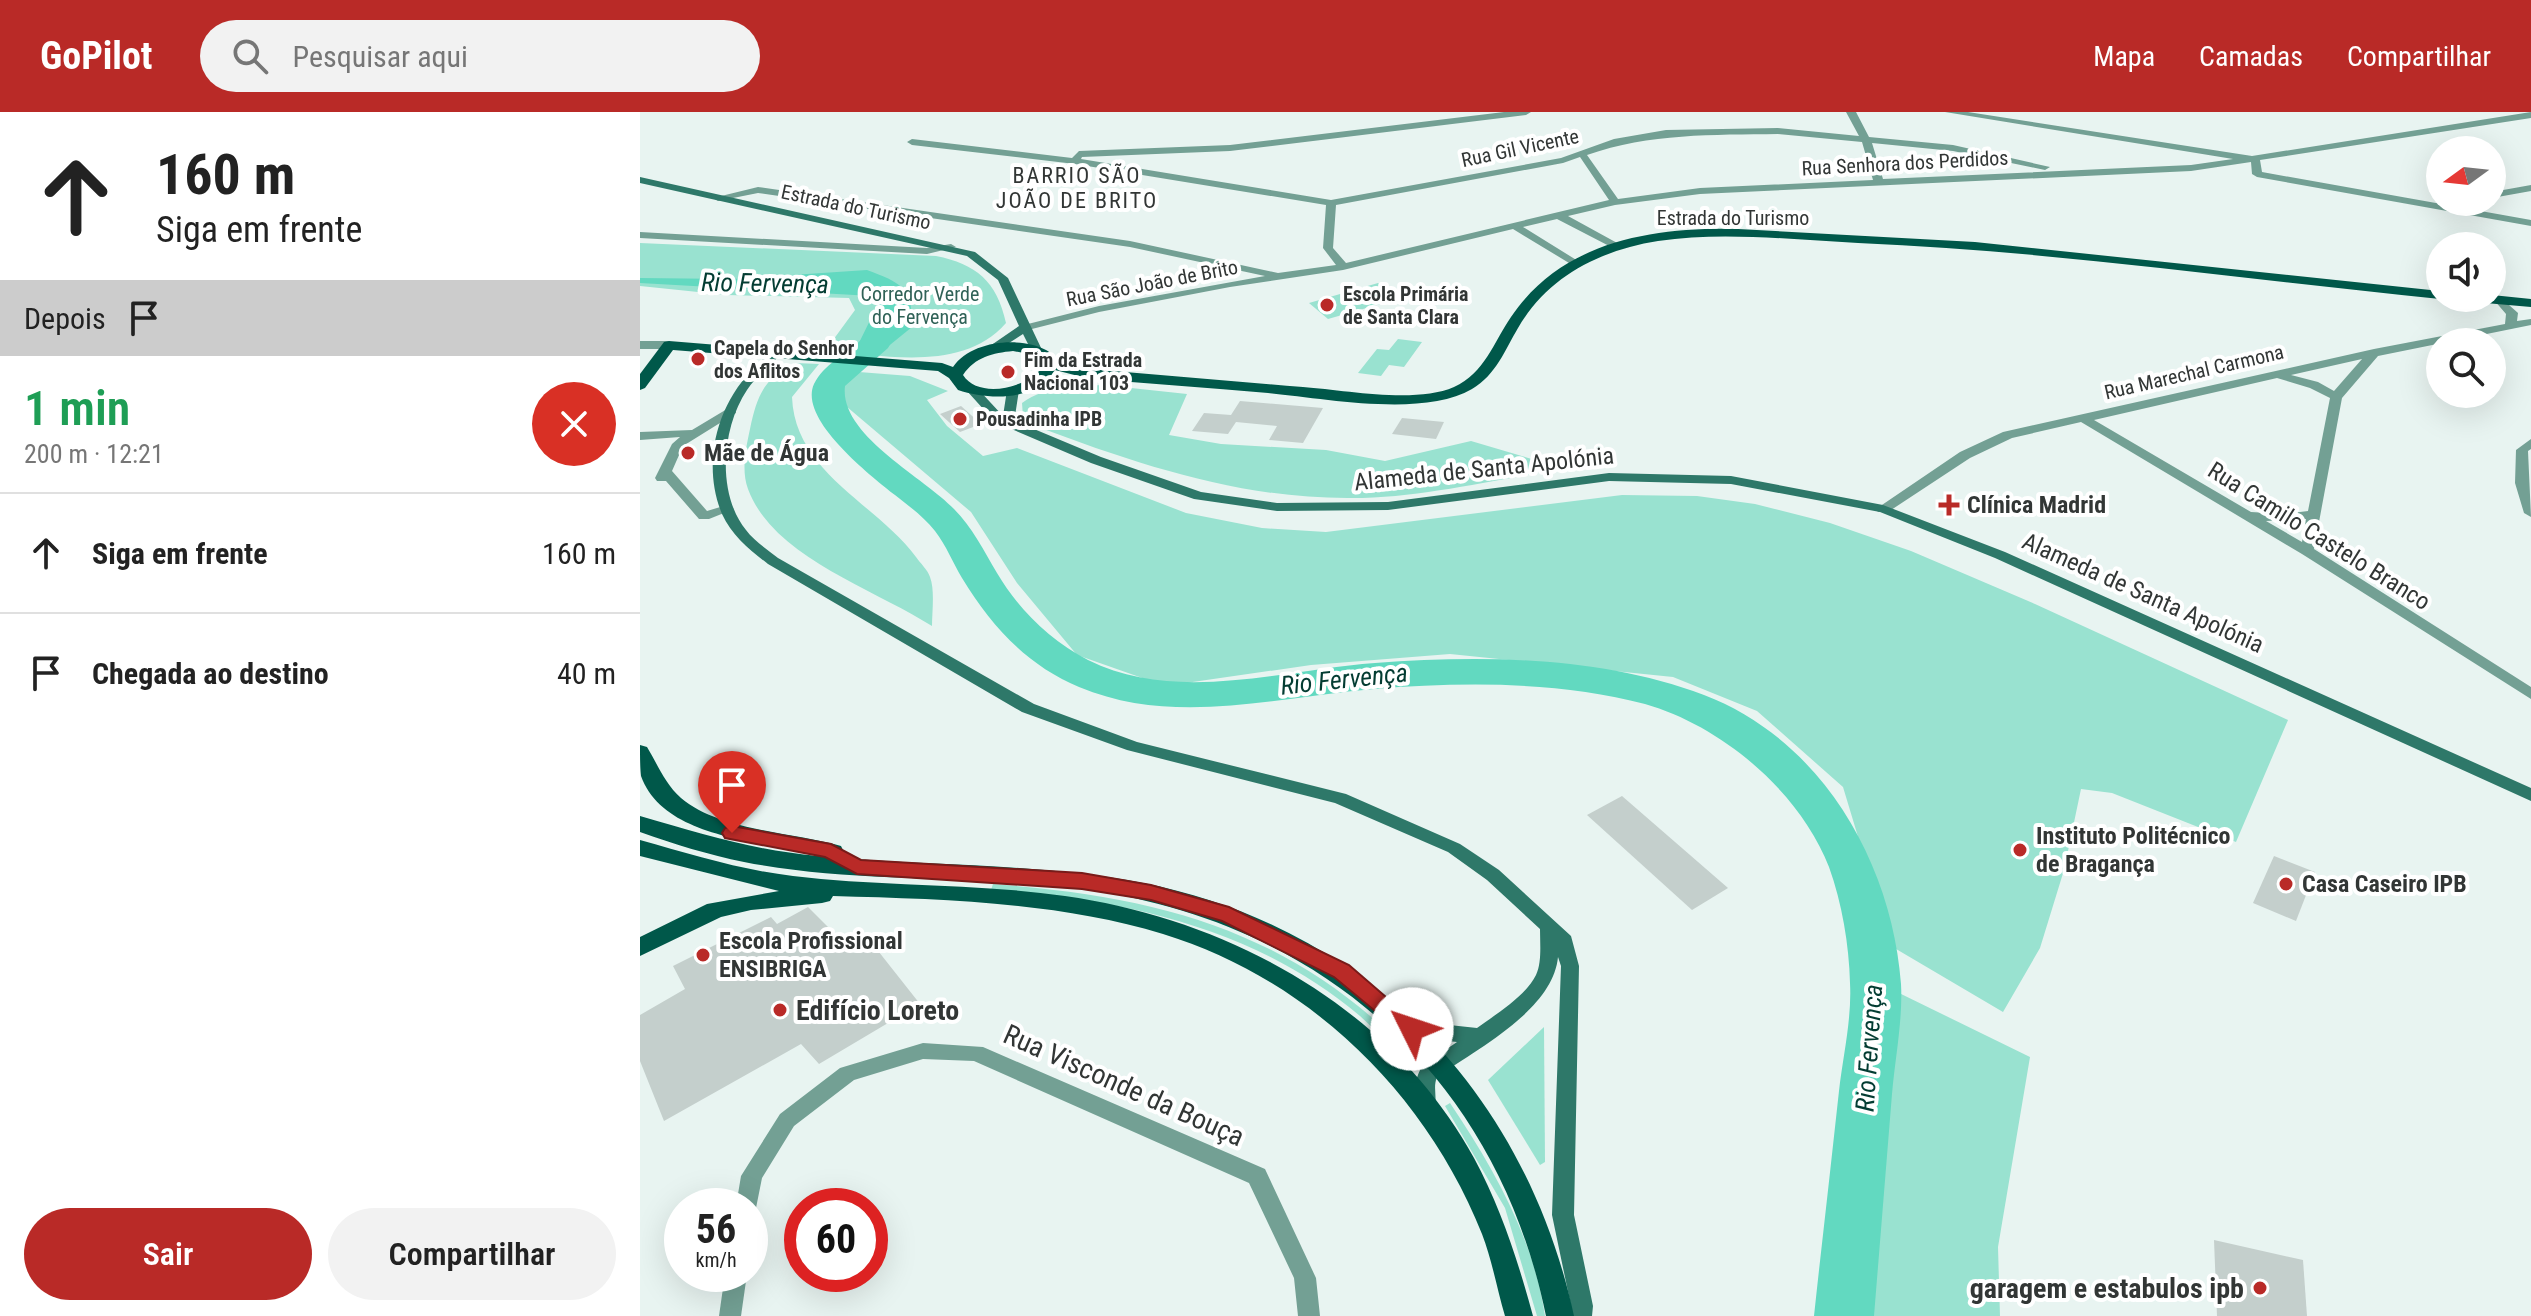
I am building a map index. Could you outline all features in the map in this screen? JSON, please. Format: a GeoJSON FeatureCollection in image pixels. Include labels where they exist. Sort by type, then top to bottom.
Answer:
{"type":"FeatureCollection","features":[{"type":"Feature","properties":{"kind":"main road","name":"Estrada do Turismo"},"geometry":{"type":"LineString","coordinates":[[1051,365],[1090,374],[1372,397],[1416,399],[1449,394],[1471,384],[1486,371],[1534,293],[1574,263],[1615,246],[1660,236],[1697,234],[1910,240],[2426,294]]}},
{"type":"Feature","properties":{"kind":"main road"},"geometry":{"type":"LineString","coordinates":[[2506,301],[2531,303]]}},
{"type":"Feature","properties":{"kind":"main road"},"geometry":{"type":"LineString","coordinates":[[640,385],[669,345],[942,367],[955,375],[963,387],[973,391]]}},
{"type":"Feature","properties":{"kind":"main road"},"geometry":{"type":"LineString","coordinates":[[914,364],[945,363],[984,352],[1036,350],[1050,359],[1051,365],[1037,381]]}},
{"type":"Feature","properties":{"kind":"main road"},"geometry":{"type":"LineString","coordinates":[[955,375],[958,368],[984,352]]}},
{"type":"Feature","properties":{"kind":"main road","name":"Estrada do Turismo"},"geometry":{"type":"LineString","coordinates":[[973,391],[1013,390],[1037,381],[1090,374]]}},
{"type":"Feature","properties":{"kind":"main road"},"geometry":{"type":"LineString","coordinates":[[640,752],[646,770],[681,810],[732,833],[831,851],[857,867]]}},
{"type":"Feature","properties":{"kind":"main road"},"geometry":{"type":"LineString","coordinates":[[640,824],[722,850],[857,867],[1082,881],[1151,893],[1229,915],[1342,971],[1412,1029],[1474,1107],[1526,1200],[1560,1316]]}},
{"type":"Feature","properties":{"kind":"main road"},"geometry":{"type":"LineString","coordinates":[[640,848],[787,884],[1088,908],[1179,930],[1269,967],[1334,1010],[1388,1058],[1426,1105],[1472,1180],[1491,1223],[1513,1285],[1519,1316]]}},
{"type":"Feature","properties":{"kind":"main road"},"geometry":{"type":"LineString","coordinates":[[640,947],[715,910],[751,902],[877,889]]}},
{"type":"Feature","properties":{"kind":"street"},"geometry":{"type":"LineString","coordinates":[[1501,112],[1514,113]]}},
{"type":"Feature","properties":{"kind":"street"},"geometry":{"type":"LineString","coordinates":[[1075,161],[1079,154],[1230,148],[1526,112]]}},
{"type":"Feature","properties":{"kind":"street"},"geometry":{"type":"LineString","coordinates":[[1851,112],[1866,140],[1879,182]]}},
{"type":"Feature","properties":{"kind":"street"},"geometry":{"type":"LineString","coordinates":[[1950,112],[2255,159],[2257,174]]}},
{"type":"Feature","properties":{"kind":"street","name":"Rua Senhora dos Perdidos"},"geometry":{"type":"LineString","coordinates":[[1287,278],[1615,202],[1700,191],[2191,168],[2531,115]]}},
{"type":"Feature","properties":{"kind":"street","name":"Rua Gil Vicente"},"geometry":{"type":"LineString","coordinates":[[1331,203],[1583,155],[1617,141],[1666,133],[1778,131],[1953,148],[2070,172]]}},
{"type":"Feature","properties":{"kind":"street"},"geometry":{"type":"LineString","coordinates":[[912,142],[1075,161],[1331,203],[1328,248],[1343,267]]}},
{"type":"Feature","properties":{"kind":"street"},"geometry":{"type":"LineString","coordinates":[[1583,155],[1615,202]]}},
{"type":"Feature","properties":{"kind":"street"},"geometry":{"type":"LineString","coordinates":[[2191,168],[2257,174],[2426,204]]}},
{"type":"Feature","properties":{"kind":"street","name":"Estrada do Turismo"},"geometry":{"type":"LineString","coordinates":[[640,180],[951,247],[971,254],[1003,278],[1036,350]]}},
{"type":"Feature","properties":{"kind":"street"},"geometry":{"type":"LineString","coordinates":[[2506,192],[2531,188]]}},
{"type":"Feature","properties":{"kind":"street"},"geometry":{"type":"LineString","coordinates":[[718,198],[758,190],[1130,244],[1287,278]]}},
{"type":"Feature","properties":{"kind":"street"},"geometry":{"type":"LineString","coordinates":[[1558,215],[1615,246]]}},
{"type":"Feature","properties":{"kind":"street"},"geometry":{"type":"LineString","coordinates":[[2492,216],[2531,223]]}},
{"type":"Feature","properties":{"kind":"street"},"geometry":{"type":"LineString","coordinates":[[1513,225],[1574,263]]}},
{"type":"Feature","properties":{"kind":"street"},"geometry":{"type":"LineString","coordinates":[[640,235],[927,251],[951,247]]}},
{"type":"Feature","properties":{"kind":"street","name":"Rua São João de Brito"},"geometry":{"type":"LineString","coordinates":[[1024,328],[1201,289],[1287,278]]}},
{"type":"Feature","properties":{"kind":"street"},"geometry":{"type":"LineString","coordinates":[[2506,306],[2512,313],[2511,324]]}},
{"type":"Feature","properties":{"kind":"street","name":"Rua Marechal Carmona"},"geometry":{"type":"LineString","coordinates":[[1883,509],[1965,455],[2008,435],[2374,353],[2531,322]]}},
{"type":"Feature","properties":{"kind":"street"},"geometry":{"type":"LineString","coordinates":[[984,352],[1024,328]]}},
{"type":"Feature","properties":{"kind":"street"},"geometry":{"type":"LineString","coordinates":[[640,345],[669,345]]}},
{"type":"Feature","properties":{"kind":"street"},"geometry":{"type":"LineString","coordinates":[[2307,551],[2336,397],[2374,353]]}},
{"type":"Feature","properties":{"kind":"street"},"geometry":{"type":"LineString","coordinates":[[775,354],[743,386],[732,410],[721,452],[721,490],[727,509],[739,531],[773,561],[1028,708],[1133,746],[1340,798],[1393,819],[1467,857],[1493,875],[1564,941],[1570,966],[1563,1215],[1582,1306],[1581,1316]]}},
{"type":"Feature","properties":{"kind":"street"},"geometry":{"type":"LineString","coordinates":[[2275,375],[2314,385],[2336,397]]}},
{"type":"Feature","properties":{"kind":"street"},"geometry":{"type":"LineString","coordinates":[[1013,390],[1009,416],[1017,426]]}},
{"type":"Feature","properties":{"kind":"street","name":"Alameda de Santa Apolónia"},"geometry":{"type":"LineString","coordinates":[[973,391],[992,413],[1096,460],[1199,496],[1277,507],[1388,506],[1609,477],[1731,480],[1883,509],[2000,555],[2531,795]]}},
{"type":"Feature","properties":{"kind":"street"},"geometry":{"type":"LineString","coordinates":[[727,509],[704,516],[664,475],[678,444],[732,410]]}},
{"type":"Feature","properties":{"kind":"street","name":"Rua Camilo Castelo Branco"},"geometry":{"type":"LineString","coordinates":[[2082,418],[2307,551],[2531,694]]}},
{"type":"Feature","properties":{"kind":"street"},"geometry":{"type":"LineString","coordinates":[[640,436],[695,433]]}},
{"type":"Feature","properties":{"kind":"street"},"geometry":{"type":"LineString","coordinates":[[2531,443],[2522,450],[2522,483],[2531,513]]}},
{"type":"Feature","properties":{"kind":"street"},"geometry":{"type":"LineString","coordinates":[[2248,516],[2285,518],[2314,514]]}},
{"type":"Feature","properties":{"kind":"street"},"geometry":{"type":"LineString","coordinates":[[1426,1105],[1423,1086],[1429,1072],[1528,998],[1544,978],[1550,956],[1549,926]]}},
{"type":"Feature","properties":{"kind":"street"},"geometry":{"type":"LineString","coordinates":[[1412,1029],[1479,1036]]}},
{"type":"Feature","properties":{"kind":"street","name":"Rua Visconde da Bouça"},"geometry":{"type":"LineString","coordinates":[[750,1188],[752,1176],[787,1120],[847,1074],[923,1051],[976,1053],[1257,1176],[1305,1278],[1309,1316]]}},
{"type":"Feature","properties":{"kind":"street"},"geometry":{"type":"LineString","coordinates":[[730,1316],[733,1292]]}},
{"type":"Feature","properties":{"kind":"green space","name":"Corredor Verde do Fervença"},"geometry":{"type":"Polygon","coordinates":[[[640,243],[950,259],[973,270],[990,285],[1006,323],[988,339],[945,355],[897,357],[825,351],[855,310],[849,298],[727,295],[640,286],[640,243]]]}},
{"type":"Feature","properties":{"kind":"green space"},"geometry":{"type":"Polygon","coordinates":[[[1378,283],[1398,299],[1328,319],[1309,303],[1378,283]]]}},
{"type":"Feature","properties":{"kind":"green space"},"geometry":{"type":"Polygon","coordinates":[[[1398,339],[1422,342],[1404,367],[1389,365],[1381,376],[1358,373],[1377,349],[1389,350],[1398,339]]]}},
{"type":"Feature","properties":{"kind":"green space"},"geometry":{"type":"Polygon","coordinates":[[[796,363],[819,364],[792,397],[797,423],[807,446],[822,467],[899,538],[926,569],[932,588],[932,626],[802,552],[779,534],[761,513],[748,489],[746,451],[759,397],[769,381],[796,363]]]}},
{"type":"Feature","properties":{"kind":"green space"},"geometry":{"type":"Polygon","coordinates":[[[859,372],[910,376],[948,391],[927,400],[947,426],[983,456],[1017,448],[1186,513],[1262,528],[1326,532],[1622,495],[1697,496],[1755,504],[1830,523],[1911,551],[2288,720],[2236,842],[2112,793],[2081,789],[2064,870],[2040,948],[2003,1012],[1891,946],[1843,787],[1757,711],[1673,677],[1450,654],[1311,665],[1165,686],[1077,655],[1017,583],[971,512],[840,401],[842,387],[859,372]]]}},
{"type":"Feature","properties":{"kind":"green space"},"geometry":{"type":"Polygon","coordinates":[[[1103,385],[1187,394],[1169,435],[1221,444],[1326,450],[1385,461],[1471,441],[1542,462],[1533,474],[1443,490],[1397,496],[1311,497],[1270,493],[1192,477],[1114,454],[1038,427],[1023,417],[1022,403],[1041,393],[1103,385]]]}},
{"type":"Feature","properties":{"kind":"green space"},"geometry":{"type":"Polygon","coordinates":[[[993,884],[1115,899],[1224,929],[1275,952],[1324,981],[1371,1017],[1418,1061],[1412,1068],[1360,1016],[1320,986],[1277,960],[1233,940],[1139,911],[1041,894],[991,890],[993,884]]]}},
{"type":"Feature","properties":{"kind":"green space"},"geometry":{"type":"Polygon","coordinates":[[[1897,992],[2030,1057],[1998,1247],[2000,1316],[1866,1316],[1884,1160],[1897,992]]]}},
{"type":"Feature","properties":{"kind":"green space"},"geometry":{"type":"Polygon","coordinates":[[[1544,1027],[1545,1162],[1540,1165],[1488,1080],[1544,1027]]]}},
{"type":"Feature","properties":{"kind":"green space"},"geometry":{"type":"Polygon","coordinates":[[[1450,1103],[1510,1205],[1532,1259],[1545,1316],[1537,1316],[1505,1208],[1445,1106],[1450,1103]]]}},
{"type":"Feature","properties":{"kind":"water"},"geometry":{"type":"Polygon","coordinates":[[[867,270],[897,283],[907,295],[912,314],[912,327],[880,353],[854,353],[879,302],[872,296],[640,283],[640,278],[732,279],[867,270]]]}},
{"type":"Feature","properties":{"kind":"building"},"geometry":{"type":"Polygon","coordinates":[[[1240,401],[1323,408],[1303,443],[1269,440],[1277,426],[1236,422],[1228,434],[1192,431],[1204,413],[1231,415],[1240,401]]]}},
{"type":"Feature","properties":{"kind":"building","name":"Pousadinha IPB"},"geometry":{"type":"Polygon","coordinates":[[[961,406],[981,424],[960,432],[940,414],[961,406]]]}},
{"type":"Feature","properties":{"kind":"building"},"geometry":{"type":"Polygon","coordinates":[[[1402,418],[1444,422],[1436,439],[1392,434],[1402,418]]]}},
{"type":"Feature","properties":{"kind":"building"},"geometry":{"type":"Polygon","coordinates":[[[1622,796],[1728,888],[1692,910],[1587,815],[1622,796]]]}},
{"type":"Feature","properties":{"kind":"building","name":"Casa Caseiro IPB"},"geometry":{"type":"Polygon","coordinates":[[[2274,856],[2315,872],[2296,921],[2253,903],[2274,856]]]}},
{"type":"Feature","properties":{"kind":"building","name":"Edifício Loreto"},"geometry":{"type":"Polygon","coordinates":[[[808,907],[854,953],[875,947],[920,1004],[819,1064],[801,1044],[664,1121],[640,1061],[640,1015],[685,989],[673,966],[771,917],[777,924],[808,907]]]}},
{"type":"Feature","properties":{"kind":"building","name":"garagem e estabulos ipb"},"geometry":{"type":"Polygon","coordinates":[[[2214,1240],[2303,1260],[2307,1316],[2217,1316],[2214,1240]]]}},
{"type":"Feature","properties":{"kind":"waterway","name":"Rio Fervença"},"geometry":{"type":"LineString","coordinates":[[895,309],[877,341],[829,386],[827,400],[834,416],[866,452],[948,524],[993,597],[1022,632],[1075,670],[1120,687],[1174,695],[1203,695],[1348,678],[1430,673],[1523,674],[1614,684],[1656,694],[1716,718],[1760,748],[1800,787],[1832,830],[1852,866],[1866,918],[1876,988],[1844,1316]]}},
{"type":"Feature","properties":{"kind":"place","name":"Escola Primária de Santa Clara"},"geometry":{"type":"Point","coordinates":[1327,305]}},
{"type":"Feature","properties":{"kind":"place","name":"Capela do Senhor dos Aflitos"},"geometry":{"type":"Point","coordinates":[698,359]}},
{"type":"Feature","properties":{"kind":"place","name":"Fim da Estrada Nacional 103"},"geometry":{"type":"Point","coordinates":[1008,372]}},
{"type":"Feature","properties":{"kind":"place","name":"Pousadinha IPB"},"geometry":{"type":"Point","coordinates":[960,419]}},
{"type":"Feature","properties":{"kind":"place","name":"Mãe de Água"},"geometry":{"type":"Point","coordinates":[688,453]}},
{"type":"Feature","properties":{"kind":"place","name":"Clínica Madrid"},"geometry":{"type":"Point","coordinates":[1949,505]}},
{"type":"Feature","properties":{"kind":"place","name":"Instituto Politécnico de Bragança"},"geometry":{"type":"Point","coordinates":[2020,850]}},
{"type":"Feature","properties":{"kind":"place","name":"Casa Caseiro IPB"},"geometry":{"type":"Point","coordinates":[2286,884]}},
{"type":"Feature","properties":{"kind":"place","name":"Escola Profissional ENSIBRIGA"},"geometry":{"type":"Point","coordinates":[703,955]}},
{"type":"Feature","properties":{"kind":"place","name":"Edifício Loreto"},"geometry":{"type":"Point","coordinates":[780,1010]}},
{"type":"Feature","properties":{"kind":"place","name":"garagem e estabulos ipb"},"geometry":{"type":"Point","coordinates":[2260,1288]}},
{"type":"Feature","properties":{"kind":"district","name":"BARRIO SÃO JOÃO DE BRITO"},"geometry":{"type":"Point","coordinates":[1077,188]}},
{"type":"Feature","properties":{"kind":"route"},"geometry":{"type":"LineString","coordinates":[[732,833],[831,851],[857,867],[1082,881],[1151,893],[1229,915],[1342,971],[1412,1029]]}}]}
